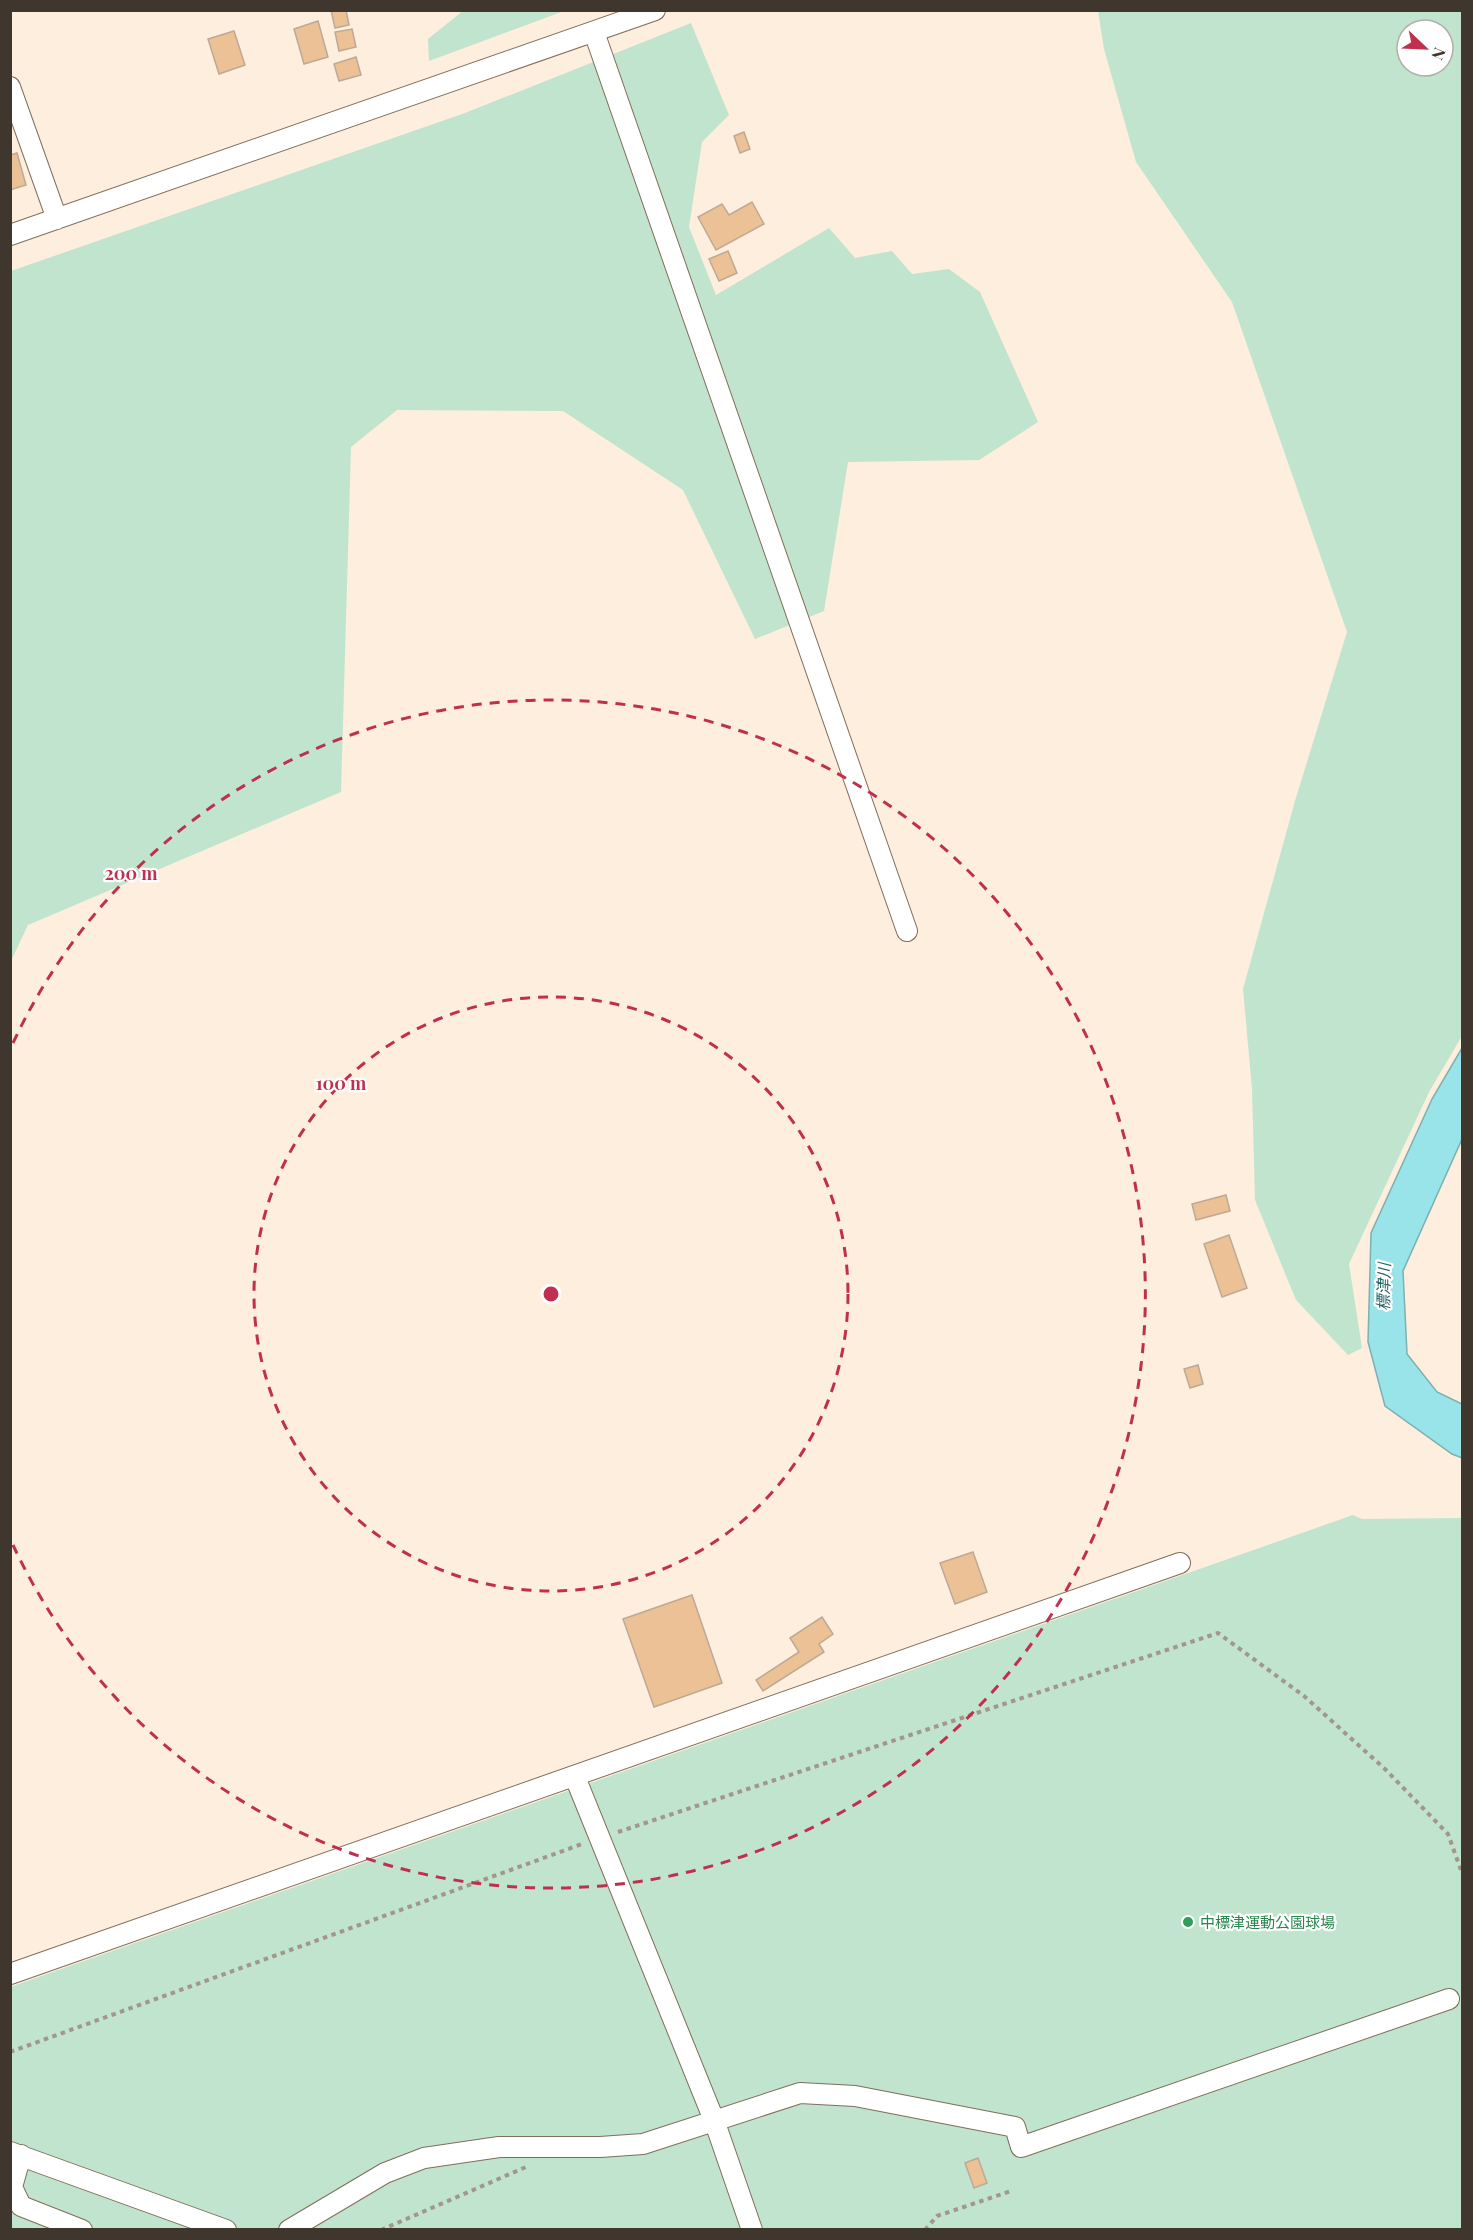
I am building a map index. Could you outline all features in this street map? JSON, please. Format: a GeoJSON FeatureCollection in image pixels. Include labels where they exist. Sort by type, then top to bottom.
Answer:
{"type":"FeatureCollection","features":[{"type":"Feature","properties":{"kind":"street"},"geometry":{"type":"LineString","coordinates":[[10,235],[655,10]]}},
{"type":"Feature","properties":{"kind":"street"},"geometry":{"type":"LineString","coordinates":[[594,32],[907,931]]}},
{"type":"Feature","properties":{"kind":"street"},"geometry":{"type":"LineString","coordinates":[[10,87],[57,219]]}},
{"type":"Feature","properties":{"kind":"street"},"geometry":{"type":"LineString","coordinates":[[10,1974],[1180,1563]]}},
{"type":"Feature","properties":{"kind":"street"},"geometry":{"type":"LineString","coordinates":[[575,1777],[714,2120],[752,2229]]}},
{"type":"Feature","properties":{"kind":"street"},"geometry":{"type":"LineString","coordinates":[[289,2229],[385,2173],[424,2158],[499,2147],[600,2147],[643,2144],[800,2093],[855,2096],[1015,2127],[1021,2147],[1449,1998]]}},
{"type":"Feature","properties":{"kind":"street"},"geometry":{"type":"LineString","coordinates":[[82,2229],[21,2206],[12,2187],[16,2153],[226,2229]]}},
{"type":"Feature","properties":{"kind":"path"},"geometry":{"type":"LineString","coordinates":[[10,2052],[599,1838],[1218,1633],[1304,1696],[1385,1769],[1448,1834],[1462,1872]]}},
{"type":"Feature","properties":{"kind":"path"},"geometry":{"type":"LineString","coordinates":[[381,2229],[530,2166]]}},
{"type":"Feature","properties":{"kind":"path"},"geometry":{"type":"LineString","coordinates":[[925,2229],[937,2216],[1011,2192]]}},
{"type":"Feature","properties":{"kind":"green space"},"geometry":{"type":"Polygon","coordinates":[[[464,10],[564,11],[429,61],[428,39],[464,10]]]}},
{"type":"Feature","properties":{"kind":"green space"},"geometry":{"type":"Polygon","coordinates":[[[1098,11],[1462,11],[1462,1036],[1429,1092],[1349,1264],[1362,1348],[1348,1355],[1296,1300],[1255,1200],[1252,1089],[1243,989],[1295,801],[1347,632],[1232,302],[1136,162],[1104,49],[1098,11]]]}},
{"type":"Feature","properties":{"kind":"green space"},"geometry":{"type":"Polygon","coordinates":[[[691,23],[729,115],[702,142],[689,227],[716,295],[829,228],[855,258],[892,251],[912,274],[949,269],[980,292],[1038,422],[979,460],[848,462],[824,611],[755,639],[683,490],[563,411],[397,410],[351,447],[341,792],[28,925],[11,961],[11,271],[465,113],[691,23]]]}},
{"type":"Feature","properties":{"kind":"green space"},"geometry":{"type":"Polygon","coordinates":[[[1353,1515],[1362,1519],[1462,1518],[1462,2229],[11,2229],[10,1987],[1353,1515]]]}},
{"type":"Feature","properties":{"kind":"water","name":"標津川"},"geometry":{"type":"Polygon","coordinates":[[[1462,1048],[1462,1139],[1403,1271],[1407,1354],[1437,1392],[1462,1404],[1462,1458],[1452,1454],[1385,1406],[1368,1342],[1371,1233],[1432,1099],[1462,1048]]]}},
{"type":"Feature","properties":{"kind":"building"},"geometry":{"type":"Polygon","coordinates":[[[331,10],[346,10],[349,25],[335,28],[331,10]]]}},
{"type":"Feature","properties":{"kind":"building"},"geometry":{"type":"Polygon","coordinates":[[[318,21],[328,57],[304,64],[294,29],[318,21]]]}},
{"type":"Feature","properties":{"kind":"building"},"geometry":{"type":"Polygon","coordinates":[[[352,29],[356,47],[339,51],[335,32],[352,29]]]}},
{"type":"Feature","properties":{"kind":"building"},"geometry":{"type":"Polygon","coordinates":[[[234,31],[245,65],[219,74],[208,39],[234,31]]]}},
{"type":"Feature","properties":{"kind":"building"},"geometry":{"type":"Polygon","coordinates":[[[356,57],[361,75],[339,81],[334,64],[356,57]]]}},
{"type":"Feature","properties":{"kind":"building"},"geometry":{"type":"Polygon","coordinates":[[[744,132],[750,149],[740,153],[734,136],[744,132]]]}},
{"type":"Feature","properties":{"kind":"building"},"geometry":{"type":"Polygon","coordinates":[[[17,153],[26,185],[10,190],[10,155],[17,153]]]}},
{"type":"Feature","properties":{"kind":"building"},"geometry":{"type":"Polygon","coordinates":[[[752,202],[764,224],[716,250],[698,217],[722,204],[729,215],[752,202]]]}},
{"type":"Feature","properties":{"kind":"building"},"geometry":{"type":"Polygon","coordinates":[[[728,251],[737,273],[719,281],[709,259],[728,251]]]}},
{"type":"Feature","properties":{"kind":"building"},"geometry":{"type":"Polygon","coordinates":[[[1226,1195],[1230,1211],[1196,1220],[1192,1204],[1226,1195]]]}},
{"type":"Feature","properties":{"kind":"building"},"geometry":{"type":"Polygon","coordinates":[[[1229,1235],[1247,1288],[1222,1297],[1204,1244],[1229,1235]]]}},
{"type":"Feature","properties":{"kind":"building"},"geometry":{"type":"Polygon","coordinates":[[[1198,1365],[1203,1384],[1190,1388],[1184,1369],[1198,1365]]]}},
{"type":"Feature","properties":{"kind":"building"},"geometry":{"type":"Polygon","coordinates":[[[973,1552],[987,1592],[955,1604],[940,1563],[973,1552]]]}},
{"type":"Feature","properties":{"kind":"building"},"geometry":{"type":"Polygon","coordinates":[[[692,1595],[722,1683],[654,1707],[623,1619],[692,1595]]]}},
{"type":"Feature","properties":{"kind":"building"},"geometry":{"type":"Polygon","coordinates":[[[822,1617],[833,1634],[819,1644],[824,1652],[763,1691],[756,1680],[799,1652],[790,1638],[822,1617]]]}},
{"type":"Feature","properties":{"kind":"building"},"geometry":{"type":"Polygon","coordinates":[[[978,2158],[987,2183],[974,2188],[965,2163],[978,2158]]]}},
{"type":"Feature","properties":{"kind":"place","name":"中標津運動公園球場"},"geometry":{"type":"Point","coordinates":[1188,1922]}}]}
